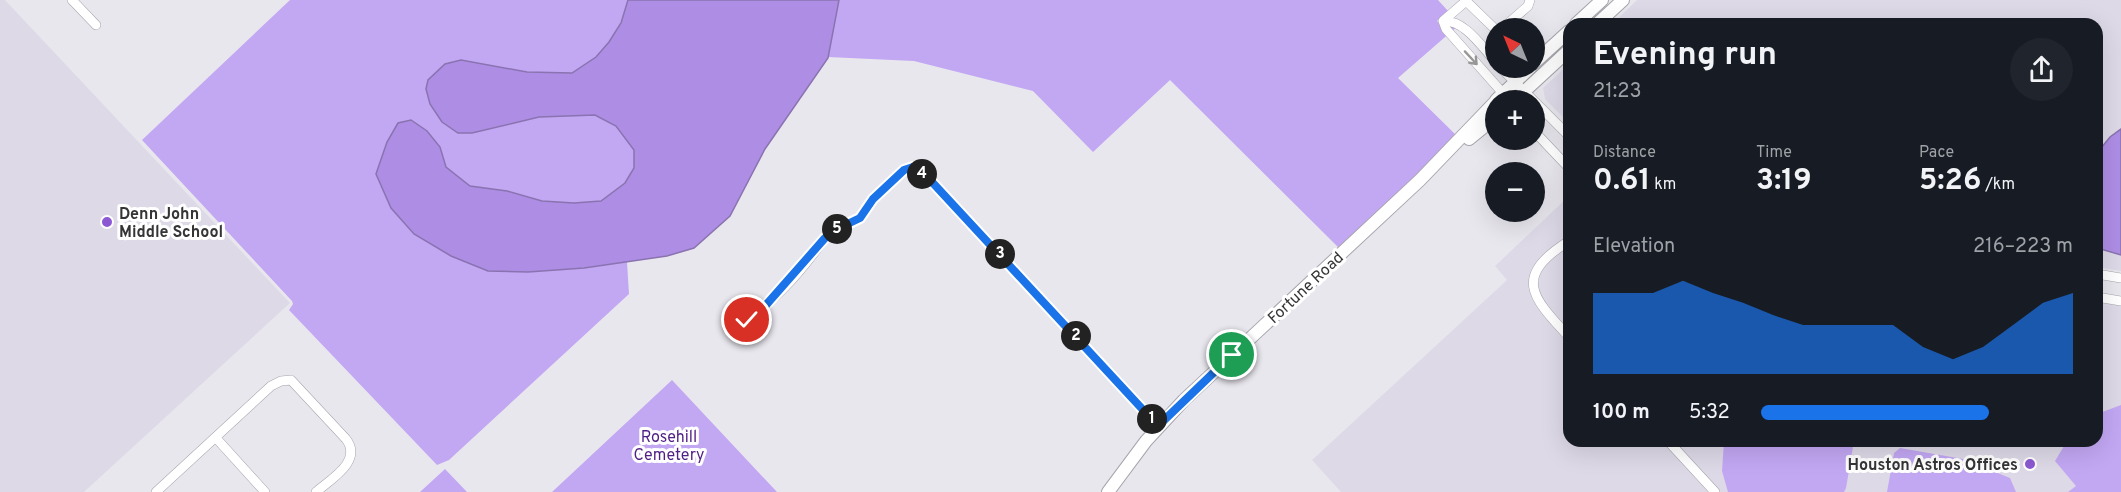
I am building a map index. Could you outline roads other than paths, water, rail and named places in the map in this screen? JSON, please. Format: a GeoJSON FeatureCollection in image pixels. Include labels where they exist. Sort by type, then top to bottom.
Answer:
{"type":"FeatureCollection","features":[{"type":"Feature","properties":{"kind":"main road"},"geometry":{"type":"LineString","coordinates":[[1593,18],[1602,0]]}},
{"type":"Feature","properties":{"kind":"main road"},"geometry":{"type":"LineString","coordinates":[[1596,18],[1623,0]]}},
{"type":"Feature","properties":{"kind":"main road"},"geometry":{"type":"LineString","coordinates":[[1545,53],[1563,36]]}},
{"type":"Feature","properties":{"kind":"main road"},"geometry":{"type":"LineString","coordinates":[[1527,90],[1563,56]]}},
{"type":"Feature","properties":{"kind":"main road","name":"Fortune Road"},"geometry":{"type":"LineString","coordinates":[[1508,90],[1519,78]]}},
{"type":"Feature","properties":{"kind":"main road","name":"Fortune Road"},"geometry":{"type":"LineString","coordinates":[[1108,492],[1158,426],[1431,170],[1485,115]]}},
{"type":"Feature","properties":{"kind":"main road","name":"Fortune Road"},"geometry":{"type":"LineString","coordinates":[[1431,170],[1485,126]]}},
{"type":"Feature","properties":{"kind":"main road","name":"Fortune Road"},"geometry":{"type":"LineString","coordinates":[[1119,492],[1133,459]]}},
{"type":"Feature","properties":{"kind":"street"},"geometry":{"type":"LineString","coordinates":[[72,0],[96,25]]}},
{"type":"Feature","properties":{"kind":"street"},"geometry":{"type":"LineString","coordinates":[[80,8],[88,0]]}},
{"type":"Feature","properties":{"kind":"street"},"geometry":{"type":"LineString","coordinates":[[1443,21],[1466,0],[1485,19]]}},
{"type":"Feature","properties":{"kind":"street"},"geometry":{"type":"LineString","coordinates":[[1514,18],[1528,6],[1530,0]]}},
{"type":"Feature","properties":{"kind":"street"},"geometry":{"type":"LineString","coordinates":[[1443,21],[1453,21],[1461,25],[1485,50]]}},
{"type":"Feature","properties":{"kind":"street"},"geometry":{"type":"LineString","coordinates":[[1443,21],[1450,35],[1494,90]]}},
{"type":"Feature","properties":{"kind":"street"},"geometry":{"type":"LineString","coordinates":[[1511,78],[1525,90]]}},
{"type":"Feature","properties":{"kind":"street"},"geometry":{"type":"LineString","coordinates":[[1545,111],[1563,130]]}},
{"type":"Feature","properties":{"kind":"street"},"geometry":{"type":"LineString","coordinates":[[1545,143],[1563,162]]}},
{"type":"Feature","properties":{"kind":"street"},"geometry":{"type":"LineString","coordinates":[[727,327],[747,320],[766,305],[825,238],[835,230],[860,218],[873,199],[904,170],[913,167],[932,182],[1158,426]]}},
{"type":"Feature","properties":{"kind":"street"},"geometry":{"type":"LineString","coordinates":[[1563,246],[1540,263],[1534,279],[1533,294],[1540,306],[1563,330]]}},
{"type":"Feature","properties":{"kind":"street"},"geometry":{"type":"LineString","coordinates":[[2103,275],[2121,278]]}},
{"type":"Feature","properties":{"kind":"street"},"geometry":{"type":"LineString","coordinates":[[2103,298],[2121,301]]}},
{"type":"Feature","properties":{"kind":"street"},"geometry":{"type":"LineString","coordinates":[[156,492],[271,387],[281,381],[294,382],[346,439],[351,449],[348,463],[316,492]]}},
{"type":"Feature","properties":{"kind":"street"},"geometry":{"type":"LineString","coordinates":[[216,438],[265,492]]}},
{"type":"Feature","properties":{"kind":"street"},"geometry":{"type":"LineString","coordinates":[[1674,447],[1716,492]]}},
{"type":"Feature","properties":{"kind":"place","name":"Denn John Middle School"},"geometry":{"type":"Point","coordinates":[107,222]}},
{"type":"Feature","properties":{"kind":"place","name":"Houston Astros Offices"},"geometry":{"type":"Point","coordinates":[2030,464]}},
{"type":"Feature","properties":{"kind":"park label","name":"Rosehill Cemetery"},"geometry":{"type":"Point","coordinates":[669,445]}}]}
